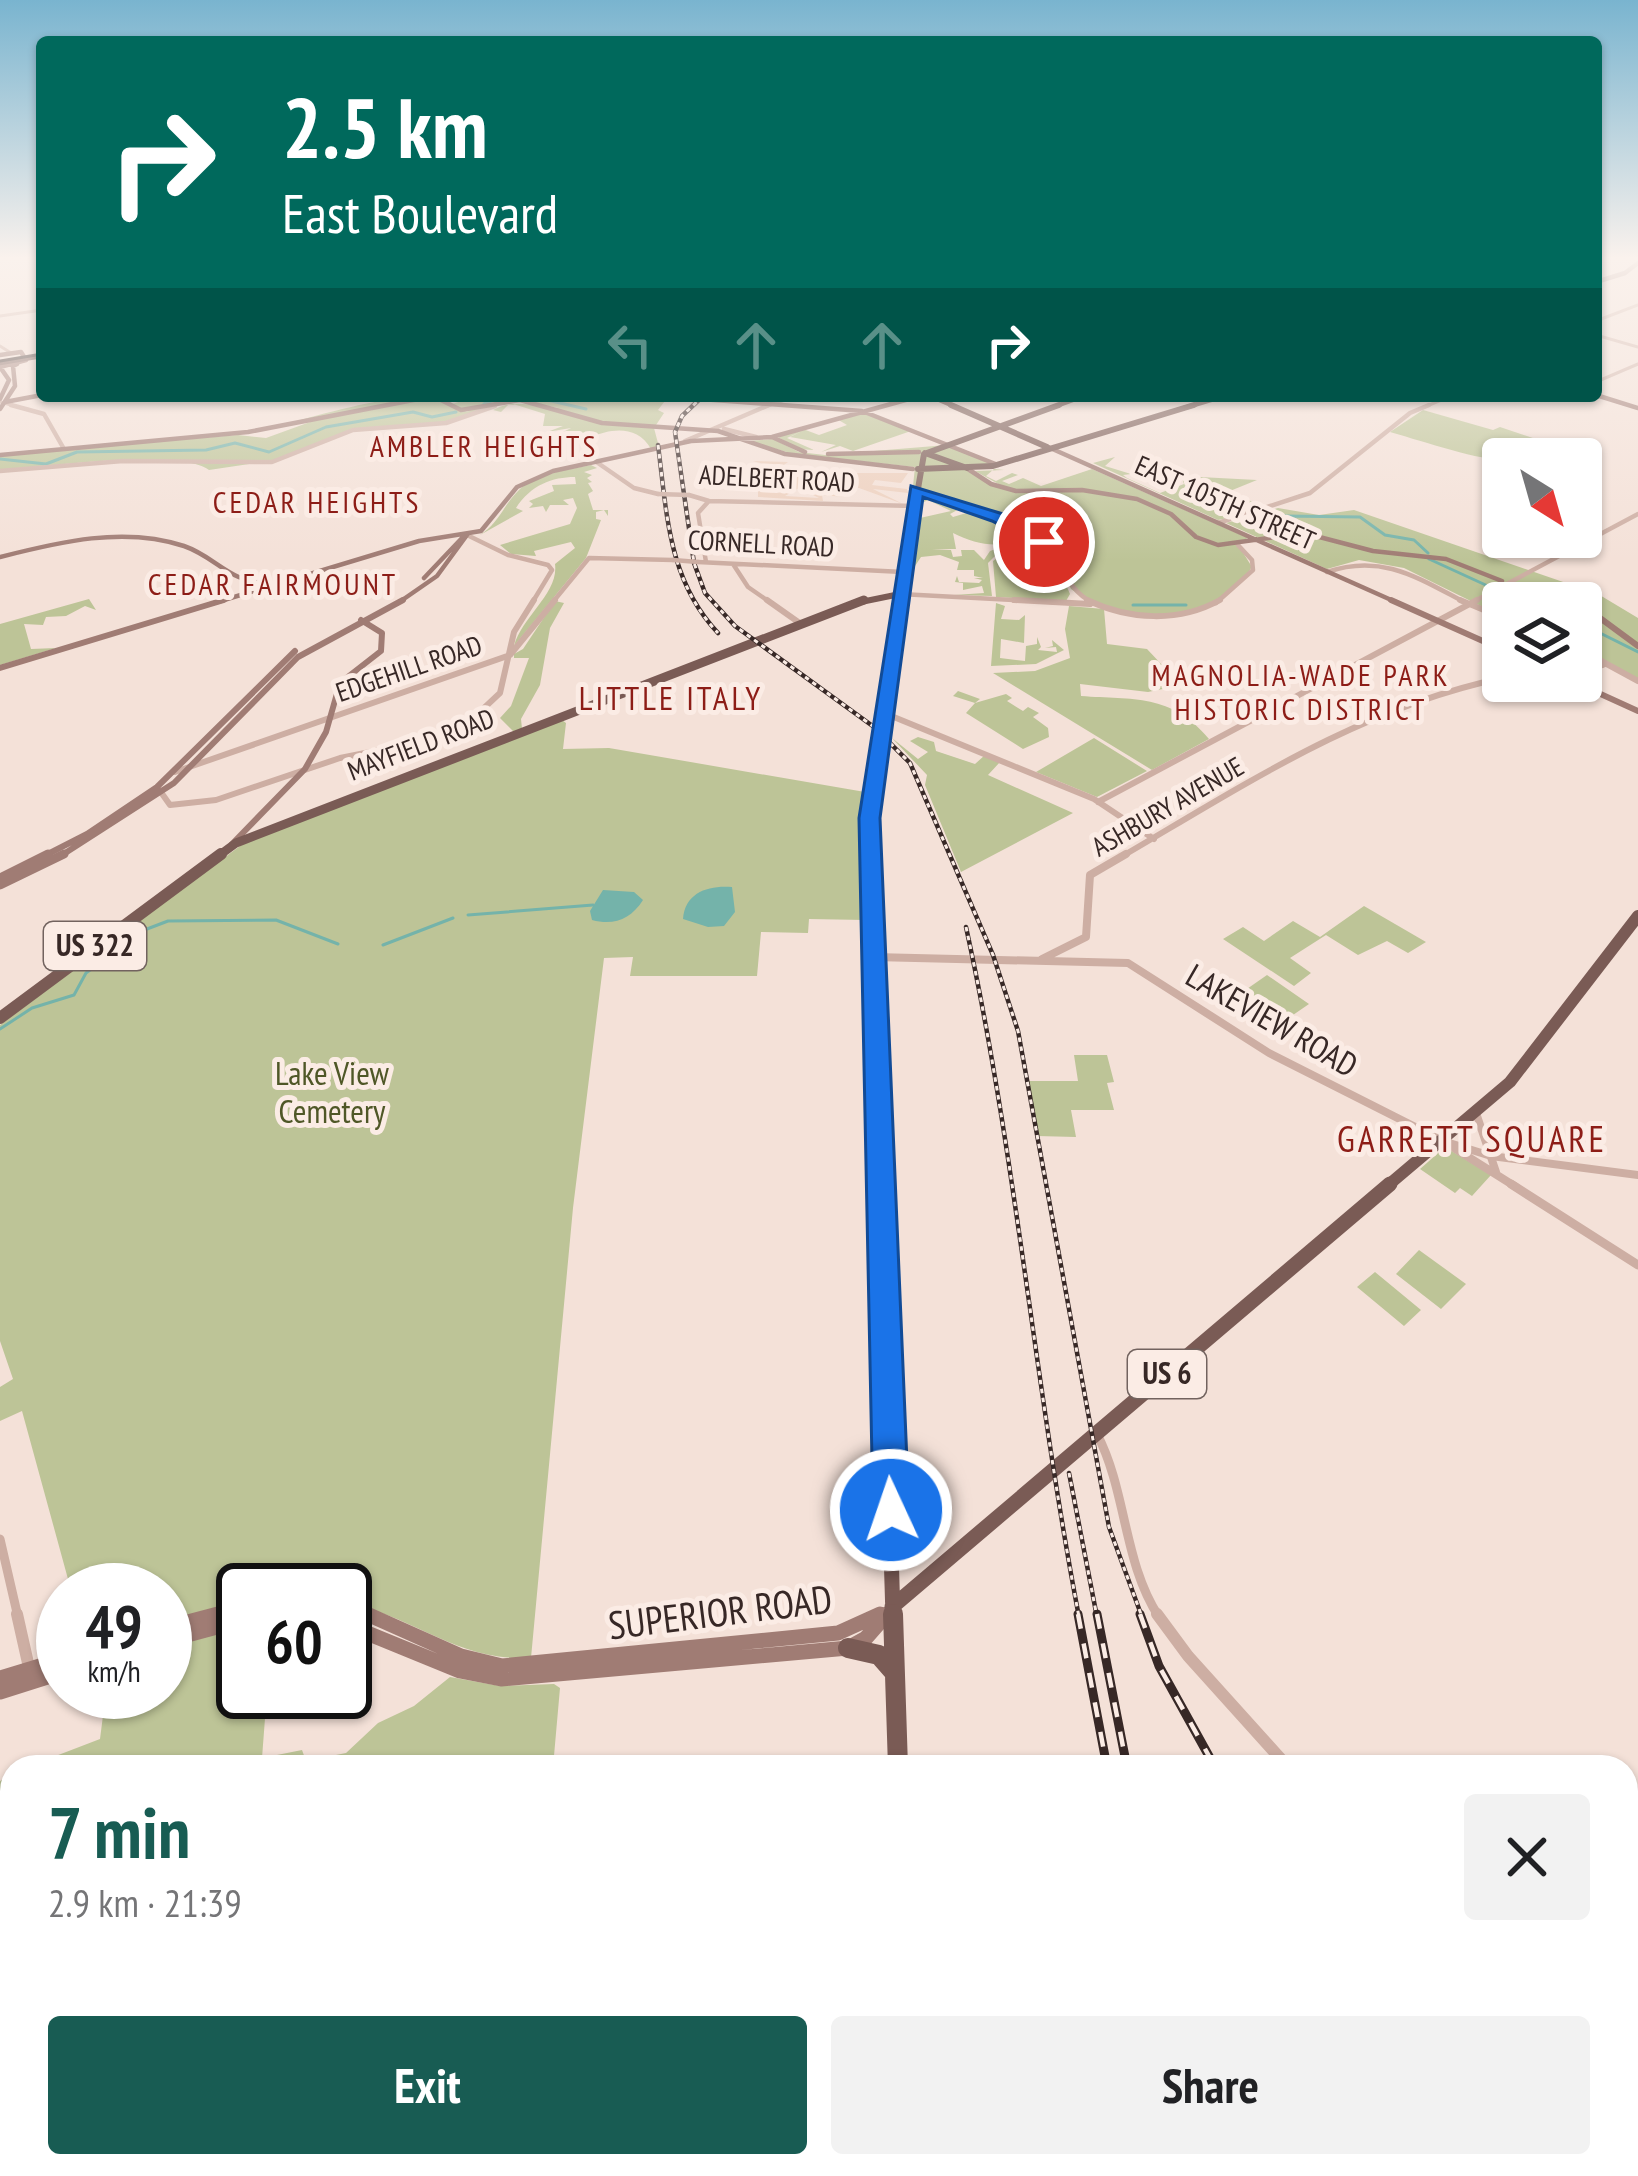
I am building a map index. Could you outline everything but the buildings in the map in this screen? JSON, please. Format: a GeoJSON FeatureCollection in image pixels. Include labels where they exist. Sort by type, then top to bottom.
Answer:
{"type":"FeatureCollection","features":[{"type":"Feature","properties":{"kind":"main road"},"geometry":{"type":"LineString","coordinates":[[0,359],[9,379],[2,402]]}},
{"type":"Feature","properties":{"kind":"main road"},"geometry":{"type":"LineString","coordinates":[[2,359],[17,364]]}},
{"type":"Feature","properties":{"kind":"main road"},"geometry":{"type":"LineString","coordinates":[[2,402],[16,386],[13,365],[22,359]]}},
{"type":"Feature","properties":{"kind":"main road"},"geometry":{"type":"LineString","coordinates":[[2,402],[36,396]]}},
{"type":"Feature","properties":{"kind":"main road"},"geometry":{"type":"LineString","coordinates":[[1602,397],[1638,408]]}},
{"type":"Feature","properties":{"kind":"main road"},"geometry":{"type":"LineString","coordinates":[[0,454],[259,429],[390,402]]}},
{"type":"Feature","properties":{"kind":"main road"},"geometry":{"type":"LineString","coordinates":[[446,402],[472,414],[510,402]]}},
{"type":"Feature","properties":{"kind":"main road"},"geometry":{"type":"LineString","coordinates":[[526,402],[613,424],[722,429],[773,452],[925,472],[998,465],[1201,402]]}},
{"type":"Feature","properties":{"kind":"main road"},"geometry":{"type":"LineString","coordinates":[[739,402],[862,411],[998,465]]}},
{"type":"Feature","properties":{"kind":"main road"},"geometry":{"type":"LineString","coordinates":[[0,668],[419,541],[467,535],[492,522],[522,484],[595,462],[684,442],[772,437],[897,402]]}},
{"type":"Feature","properties":{"kind":"main road","name":"EAST 105TH STREET"},"geometry":{"type":"LineString","coordinates":[[944,402],[1482,641]]}},
{"type":"Feature","properties":{"kind":"main road"},"geometry":{"type":"LineString","coordinates":[[922,453],[1063,402]]}},
{"type":"Feature","properties":{"kind":"main road"},"geometry":{"type":"LineString","coordinates":[[1186,406],[1197,402]]}},
{"type":"Feature","properties":{"kind":"main road"},"geometry":{"type":"LineString","coordinates":[[772,437],[788,446]]}},
{"type":"Feature","properties":{"kind":"main road"},"geometry":{"type":"LineString","coordinates":[[773,452],[774,446],[788,446],[821,454],[922,453],[959,462],[988,483],[1019,492],[1082,490],[1142,500],[1171,514],[1192,535],[1215,543],[1238,545],[1284,533],[1311,534],[1373,551],[1449,560],[1502,581]]}},
{"type":"Feature","properties":{"kind":"main road"},"geometry":{"type":"LineString","coordinates":[[897,1755],[869,818],[922,453]]}},
{"type":"Feature","properties":{"kind":"main road"},"geometry":{"type":"LineString","coordinates":[[159,790],[278,664],[420,584],[447,564],[467,535]]}},
{"type":"Feature","properties":{"kind":"main road"},"geometry":{"type":"LineString","coordinates":[[0,559],[110,538],[161,541],[195,553],[234,581],[290,581]]}},
{"type":"Feature","properties":{"kind":"main road"},"geometry":{"type":"LineString","coordinates":[[195,553],[226,582],[270,587]]}},
{"type":"Feature","properties":{"kind":"main road","name":"MAYFIELD ROAD"},"geometry":{"type":"LineString","coordinates":[[0,1018],[230,846],[874,596],[899,599]]}},
{"type":"Feature","properties":{"kind":"main road"},"geometry":{"type":"LineString","coordinates":[[230,846],[305,770],[332,717],[340,682],[374,658],[384,639],[378,629],[359,619]]}},
{"type":"Feature","properties":{"kind":"main road"},"geometry":{"type":"LineString","coordinates":[[0,882],[86,842],[209,757],[286,666],[359,619]]}},
{"type":"Feature","properties":{"kind":"main road"},"geometry":{"type":"LineString","coordinates":[[1602,619],[1638,646]]}},
{"type":"Feature","properties":{"kind":"main road"},"geometry":{"type":"LineString","coordinates":[[1602,695],[1638,711]]}},
{"type":"Feature","properties":{"kind":"main road","name":"US 6"},"geometry":{"type":"LineString","coordinates":[[892,1607],[1510,1082],[1638,916]]}},
{"type":"Feature","properties":{"kind":"main road","name":"SUPERIOR ROAD"},"geometry":{"type":"LineString","coordinates":[[372,1625],[470,1660],[531,1666],[838,1633],[860,1627],[892,1607]]}},
{"type":"Feature","properties":{"kind":"main road","name":"SUPERIOR ROAD"},"geometry":{"type":"LineString","coordinates":[[400,1635],[447,1669],[501,1679],[848,1648],[866,1638],[892,1607]]}},
{"type":"Feature","properties":{"kind":"main road"},"geometry":{"type":"LineString","coordinates":[[848,1648],[879,1655],[894,1672]]}},
{"type":"Feature","properties":{"kind":"main road"},"geometry":{"type":"LineString","coordinates":[[0,1691],[36,1672]]}},
{"type":"Feature","properties":{"kind":"main road"},"geometry":{"type":"LineString","coordinates":[[0,1678],[36,1675]]}},
{"type":"Feature","properties":{"kind":"street"},"geometry":{"type":"LineString","coordinates":[[1602,379],[1638,364]]}},
{"type":"Feature","properties":{"kind":"street"},"geometry":{"type":"LineString","coordinates":[[2,402],[46,416],[64,448]]}},
{"type":"Feature","properties":{"kind":"street"},"geometry":{"type":"LineString","coordinates":[[684,442],[722,429],[773,402]]}},
{"type":"Feature","properties":{"kind":"street"},"geometry":{"type":"LineString","coordinates":[[1218,523],[1310,493],[1410,413],[1437,402]]}},
{"type":"Feature","properties":{"kind":"street"},"geometry":{"type":"LineString","coordinates":[[0,471],[142,461],[272,462],[357,429],[472,414]]}},
{"type":"Feature","properties":{"kind":"street"},"geometry":{"type":"LineString","coordinates":[[722,429],[763,438]]}},
{"type":"Feature","properties":{"kind":"street","name":"ADELBERT ROAD"},"geometry":{"type":"LineString","coordinates":[[595,462],[638,490],[658,494],[709,501],[728,497],[912,506]]}},
{"type":"Feature","properties":{"kind":"street"},"geometry":{"type":"LineString","coordinates":[[914,489],[998,517],[1042,540],[1057,556],[1069,590],[1095,604]]}},
{"type":"Feature","properties":{"kind":"street"},"geometry":{"type":"LineString","coordinates":[[702,562],[698,513],[709,501]]}},
{"type":"Feature","properties":{"kind":"street"},"geometry":{"type":"LineString","coordinates":[[1098,802],[1638,514]]}},
{"type":"Feature","properties":{"kind":"street"},"geometry":{"type":"LineString","coordinates":[[159,790],[170,805],[201,803],[349,755],[425,741],[463,726],[500,693],[514,632],[550,579],[552,568],[538,559],[512,557],[467,535]]}},
{"type":"Feature","properties":{"kind":"street"},"geometry":{"type":"LineString","coordinates":[[899,599],[1095,604],[1149,616],[1199,611],[1251,573],[1254,562],[1238,545]]}},
{"type":"Feature","properties":{"kind":"street","name":"CORNELL ROAD"},"geometry":{"type":"LineString","coordinates":[[617,557],[903,572]]}},
{"type":"Feature","properties":{"kind":"street","name":"EDGEHILL ROAD"},"geometry":{"type":"LineString","coordinates":[[209,757],[510,655],[586,559],[617,557]]}},
{"type":"Feature","properties":{"kind":"street"},"geometry":{"type":"LineString","coordinates":[[1327,572],[1353,562],[1390,566],[1482,610]]}},
{"type":"Feature","properties":{"kind":"street"},"geometry":{"type":"LineString","coordinates":[[733,564],[748,587],[802,624]]}},
{"type":"Feature","properties":{"kind":"street"},"geometry":{"type":"LineString","coordinates":[[1604,665],[1638,681]]}},
{"type":"Feature","properties":{"kind":"street","name":"ASHBURY AVENUE"},"geometry":{"type":"LineString","coordinates":[[1040,960],[1086,937],[1090,875],[1343,731],[1451,685],[1482,681]]}},
{"type":"Feature","properties":{"kind":"street"},"geometry":{"type":"LineString","coordinates":[[884,713],[1098,802],[1154,839]]}},
{"type":"Feature","properties":{"kind":"street"},"geometry":{"type":"LineString","coordinates":[[175,772],[195,765]]}},
{"type":"Feature","properties":{"kind":"street","name":"LAKEVIEW ROAD"},"geometry":{"type":"LineString","coordinates":[[873,957],[1128,963],[1269,1053],[1443,1141],[1490,1156],[1638,1175]]}},
{"type":"Feature","properties":{"kind":"street"},"geometry":{"type":"LineString","coordinates":[[1476,1113],[1495,1172],[1506,1181]]}},
{"type":"Feature","properties":{"kind":"street"},"geometry":{"type":"LineString","coordinates":[[1443,1141],[1638,1265]]}},
{"type":"Feature","properties":{"kind":"street"},"geometry":{"type":"LineString","coordinates":[[1097,1434],[1135,1567],[1152,1606],[1278,1755]]}},
{"type":"Feature","properties":{"kind":"street"},"geometry":{"type":"LineString","coordinates":[[0,1539],[29,1676]]}},
{"type":"Feature","properties":{"kind":"green space"},"geometry":{"type":"Polygon","coordinates":[[[376,402],[440,402],[469,412],[452,404],[506,402],[449,422],[352,429],[282,459],[209,470],[170,460],[141,460],[0,470],[0,454],[238,435],[266,438],[310,422],[289,423],[376,402]]]}},
{"type":"Feature","properties":{"kind":"green space"},"geometry":{"type":"Polygon","coordinates":[[[529,402],[664,402],[658,410],[664,413],[654,428],[659,447],[651,449],[638,435],[623,431],[591,437],[578,433],[575,436],[585,439],[557,443],[555,436],[571,428],[547,432],[563,426],[543,426],[545,414],[513,404],[558,408],[529,402]]]}},
{"type":"Feature","properties":{"kind":"green space"},"geometry":{"type":"Polygon","coordinates":[[[1423,410],[1533,438],[1482,438],[1482,457],[1390,432],[1423,410]]]}},
{"type":"Feature","properties":{"kind":"green space"},"geometry":{"type":"Polygon","coordinates":[[[862,413],[911,431],[853,451],[840,446],[821,452],[836,445],[790,437],[802,431],[787,438],[814,450],[798,449],[778,437],[803,429],[819,435],[847,425],[837,419],[862,413]]]}},
{"type":"Feature","properties":{"kind":"green space"},"geometry":{"type":"Polygon","coordinates":[[[773,439],[799,452],[825,455],[947,445],[992,464],[969,466],[987,483],[1002,486],[975,471],[992,470],[986,476],[996,481],[1012,473],[1018,475],[1002,481],[1009,484],[1023,478],[1041,486],[1092,469],[1248,538],[1237,543],[1252,567],[1236,586],[1192,609],[1167,614],[1116,610],[1071,589],[1060,556],[1041,537],[987,511],[913,486],[915,467],[793,454],[750,441],[773,439]]]}},
{"type":"Feature","properties":{"kind":"green space"},"geometry":{"type":"Polygon","coordinates":[[[1115,457],[1105,466],[1131,474],[1123,475],[1160,493],[1184,484],[1181,476],[1257,480],[1225,493],[1254,502],[1239,509],[1251,513],[1218,520],[1093,463],[1115,457]]]}},
{"type":"Feature","properties":{"kind":"green space"},"geometry":{"type":"Polygon","coordinates":[[[591,465],[597,468],[584,472],[592,475],[587,478],[593,491],[588,494],[593,510],[604,510],[596,512],[596,519],[601,520],[586,558],[514,646],[551,585],[555,564],[575,548],[571,542],[534,551],[536,556],[511,554],[500,545],[570,524],[577,508],[573,498],[563,500],[569,505],[550,505],[546,512],[543,506],[529,508],[533,504],[529,501],[554,491],[552,485],[576,484],[575,477],[535,488],[516,508],[523,511],[480,535],[525,485],[552,473],[591,465]]]}},
{"type":"Feature","properties":{"kind":"green space"},"geometry":{"type":"Polygon","coordinates":[[[920,494],[941,504],[961,508],[950,514],[953,517],[973,511],[1025,532],[1011,542],[994,545],[953,533],[956,549],[932,549],[951,550],[953,557],[962,556],[961,550],[974,550],[984,560],[990,551],[1005,546],[988,563],[992,596],[954,595],[984,593],[982,586],[963,590],[963,583],[955,582],[957,576],[959,582],[979,583],[982,580],[974,578],[983,578],[974,576],[974,570],[957,570],[959,562],[940,555],[921,557],[909,575],[916,518],[918,525],[920,518],[951,511],[928,500],[918,505],[920,494]]]}},
{"type":"Feature","properties":{"kind":"green space"},"geometry":{"type":"Polygon","coordinates":[[[1278,508],[1319,515],[1354,510],[1482,554],[1482,558],[1563,582],[1482,582],[1482,607],[1404,568],[1359,560],[1327,569],[1226,523],[1278,508]]]}},
{"type":"Feature","properties":{"kind":"green space"},"geometry":{"type":"Polygon","coordinates":[[[1032,536],[1052,552],[1070,594],[1066,601],[996,597],[993,561],[1032,536]]]}},
{"type":"Feature","properties":{"kind":"green space"},"geometry":{"type":"Polygon","coordinates":[[[1602,596],[1638,618],[1638,679],[1602,659],[1602,596]]]}},
{"type":"Feature","properties":{"kind":"green space"},"geometry":{"type":"Polygon","coordinates":[[[89,599],[96,610],[85,606],[66,616],[46,617],[43,625],[24,624],[31,649],[56,648],[0,665],[0,624],[89,599]]]}},
{"type":"Feature","properties":{"kind":"green space"},"geometry":{"type":"Polygon","coordinates":[[[555,601],[564,603],[550,628],[540,685],[521,719],[522,729],[514,732],[500,718],[511,706],[529,658],[514,658],[514,654],[523,649],[555,601]]]}},
{"type":"Feature","properties":{"kind":"green space"},"geometry":{"type":"Polygon","coordinates":[[[996,603],[1005,606],[1001,619],[1019,620],[1025,615],[1024,643],[1001,639],[1000,658],[1025,661],[1026,646],[1037,644],[1037,637],[1038,650],[1057,652],[1056,647],[1045,648],[1053,646],[1052,640],[1064,650],[1036,664],[991,666],[996,603]]]}},
{"type":"Feature","properties":{"kind":"green space"},"geometry":{"type":"Polygon","coordinates":[[[1069,606],[1104,609],[1107,644],[1147,649],[1164,667],[1192,683],[1148,692],[1080,684],[1081,696],[1166,706],[1209,739],[1152,770],[993,673],[1035,671],[1070,658],[1065,629],[1069,606]]]}},
{"type":"Feature","properties":{"kind":"green space"},"geometry":{"type":"Polygon","coordinates":[[[958,691],[980,699],[975,703],[953,696],[958,691]]]}},
{"type":"Feature","properties":{"kind":"green space"},"geometry":{"type":"Polygon","coordinates":[[[1006,694],[1012,698],[1007,701],[1023,711],[1028,707],[1039,713],[1033,717],[1048,728],[1049,737],[1023,749],[966,713],[975,703],[1006,694]]]}},
{"type":"Feature","properties":{"kind":"green space","name":"Lake View Cemetery"},"geometry":{"type":"Polygon","coordinates":[[[562,720],[566,723],[563,749],[609,748],[865,792],[861,820],[865,920],[809,919],[808,933],[761,932],[757,976],[630,976],[633,957],[604,958],[573,1208],[531,1658],[480,1653],[372,1610],[372,1563],[216,1563],[216,1609],[192,1615],[192,1563],[64,1563],[22,1411],[0,1421],[0,1387],[13,1379],[0,1341],[0,1025],[244,843],[562,720]]]}},
{"type":"Feature","properties":{"kind":"green space"},"geometry":{"type":"Polygon","coordinates":[[[918,737],[934,742],[936,751],[975,764],[985,755],[1000,762],[988,775],[1073,813],[961,872],[925,785],[927,775],[892,738],[918,759],[928,752],[910,741],[918,737]]]}},
{"type":"Feature","properties":{"kind":"green space"},"geometry":{"type":"Polygon","coordinates":[[[1094,738],[1147,771],[1097,797],[1036,772],[1094,738]]]}},
{"type":"Feature","properties":{"kind":"green space"},"geometry":{"type":"Polygon","coordinates":[[[1364,906],[1426,942],[1408,953],[1387,941],[1358,955],[1326,935],[1290,958],[1311,973],[1294,986],[1223,939],[1243,927],[1264,941],[1293,921],[1320,937],[1364,906]]]}},
{"type":"Feature","properties":{"kind":"green space"},"geometry":{"type":"Polygon","coordinates":[[[1267,975],[1309,1004],[1290,1023],[1244,991],[1267,975]]]}},
{"type":"Feature","properties":{"kind":"green space"},"geometry":{"type":"Polygon","coordinates":[[[1074,1055],[1107,1055],[1114,1110],[1071,1110],[1076,1137],[1037,1136],[1028,1081],[1078,1081],[1074,1055]]]}},
{"type":"Feature","properties":{"kind":"green space"},"geometry":{"type":"Polygon","coordinates":[[[1445,1147],[1491,1175],[1472,1196],[1460,1188],[1455,1193],[1420,1169],[1445,1147]]]}},
{"type":"Feature","properties":{"kind":"green space"},"geometry":{"type":"Polygon","coordinates":[[[1419,1250],[1466,1284],[1441,1309],[1396,1274],[1419,1250]]]}},
{"type":"Feature","properties":{"kind":"green space"},"geometry":{"type":"Polygon","coordinates":[[[1375,1272],[1421,1310],[1404,1326],[1357,1287],[1375,1272]]]}},
{"type":"Feature","properties":{"kind":"green space"},"geometry":{"type":"Polygon","coordinates":[[[216,1632],[216,1719],[265,1719],[262,1755],[58,1755],[100,1739],[103,1719],[192,1719],[192,1638],[216,1632]]]}},
{"type":"Feature","properties":{"kind":"green space"},"geometry":{"type":"Polygon","coordinates":[[[450,1677],[500,1686],[554,1684],[560,1688],[554,1755],[336,1755],[346,1753],[378,1723],[414,1706],[450,1677]]]}},
{"type":"Feature","properties":{"kind":"shaded area"},"geometry":{"type":"Polygon","coordinates":[[[753,461],[788,462],[781,467],[825,473],[908,473],[901,483],[875,480],[872,485],[907,489],[908,493],[873,489],[903,504],[859,488],[797,489],[785,496],[819,498],[811,494],[838,495],[844,497],[822,495],[823,501],[758,497],[758,486],[737,481],[769,475],[773,469],[751,465],[764,464],[753,461]]]}},
{"type":"Feature","properties":{"kind":"water"},"geometry":{"type":"Polygon","coordinates":[[[715,887],[732,887],[735,912],[724,926],[708,927],[683,919],[693,896],[715,887]]]}},
{"type":"Feature","properties":{"kind":"water"},"geometry":{"type":"Polygon","coordinates":[[[603,890],[634,892],[643,900],[621,919],[592,920],[590,911],[603,890]]]}},
{"type":"Feature","properties":{"kind":"waterway"},"geometry":{"type":"LineString","coordinates":[[484,404],[489,402]]}},
{"type":"Feature","properties":{"kind":"waterway"},"geometry":{"type":"LineString","coordinates":[[556,402],[586,409]]}},
{"type":"Feature","properties":{"kind":"waterway"},"geometry":{"type":"LineString","coordinates":[[0,459],[46,464],[77,452],[206,450],[235,443],[269,452],[326,427],[413,412],[432,417],[456,412]]}},
{"type":"Feature","properties":{"kind":"waterway"},"geometry":{"type":"LineString","coordinates":[[1262,522],[1284,516],[1360,517],[1385,535],[1414,540],[1428,553]]}},
{"type":"Feature","properties":{"kind":"waterway"},"geometry":{"type":"LineString","coordinates":[[1429,559],[1482,583]]}},
{"type":"Feature","properties":{"kind":"waterway"},"geometry":{"type":"LineString","coordinates":[[1133,605],[1186,605]]}},
{"type":"Feature","properties":{"kind":"waterway"},"geometry":{"type":"LineString","coordinates":[[1602,634],[1638,652]]}},
{"type":"Feature","properties":{"kind":"waterway"},"geometry":{"type":"LineString","coordinates":[[468,915],[593,905]]}},
{"type":"Feature","properties":{"kind":"waterway"},"geometry":{"type":"LineString","coordinates":[[383,945],[453,918]]}},
{"type":"Feature","properties":{"kind":"waterway"},"geometry":{"type":"LineString","coordinates":[[0,1029],[32,1008],[74,995],[86,973],[147,929],[168,921],[276,920],[338,944]]}},
{"type":"Feature","properties":{"kind":"tram line"},"geometry":{"type":"LineString","coordinates":[[0,361],[15,359]]}},
{"type":"Feature","properties":{"kind":"railway"},"geometry":{"type":"LineString","coordinates":[[697,402],[682,416],[675,432],[694,563],[705,593],[735,626],[874,727],[910,763],[993,955],[1018,1031],[1109,1527],[1142,1617]]}},
{"type":"Feature","properties":{"kind":"railway"},"geometry":{"type":"LineString","coordinates":[[658,445],[679,568],[701,613],[718,633]]}},
{"type":"Feature","properties":{"kind":"railway"},"geometry":{"type":"LineString","coordinates":[[966,927],[999,1099],[1079,1617]]}},
{"type":"Feature","properties":{"kind":"railway"},"geometry":{"type":"LineString","coordinates":[[1069,1473],[1097,1617]]}},
{"type":"Feature","properties":{"kind":"railway"},"geometry":{"type":"LineString","coordinates":[[1078,1614],[1105,1755]]}},
{"type":"Feature","properties":{"kind":"railway"},"geometry":{"type":"LineString","coordinates":[[1097,1614],[1125,1755]]}},
{"type":"Feature","properties":{"kind":"railway"},"geometry":{"type":"LineString","coordinates":[[1140,1614],[1159,1666],[1208,1755]]}},
{"type":"Feature","properties":{"kind":"district","name":"AMBLER HEIGHTS"},"geometry":{"type":"Point","coordinates":[484,447]}},
{"type":"Feature","properties":{"kind":"district","name":"CEDAR HEIGHTS"},"geometry":{"type":"Point","coordinates":[317,503]}},
{"type":"Feature","properties":{"kind":"district","name":"CEDAR FAIRMOUNT"},"geometry":{"type":"Point","coordinates":[273,585]}},
{"type":"Feature","properties":{"kind":"district","name":"MAGNOLIA-WADE PARK HISTORIC DISTRICT"},"geometry":{"type":"Point","coordinates":[1301,693]}},
{"type":"Feature","properties":{"kind":"district","name":"LITTLE ITALY"},"geometry":{"type":"Point","coordinates":[671,698]}},
{"type":"Feature","properties":{"kind":"district","name":"GARRETT SQUARE"},"geometry":{"type":"Point","coordinates":[1472,1139]}},
{"type":"Feature","properties":{"kind":"route"},"geometry":{"type":"LineString","coordinates":[[891,1510],[869,818],[916,489],[998,517],[1044,542]]}}]}
